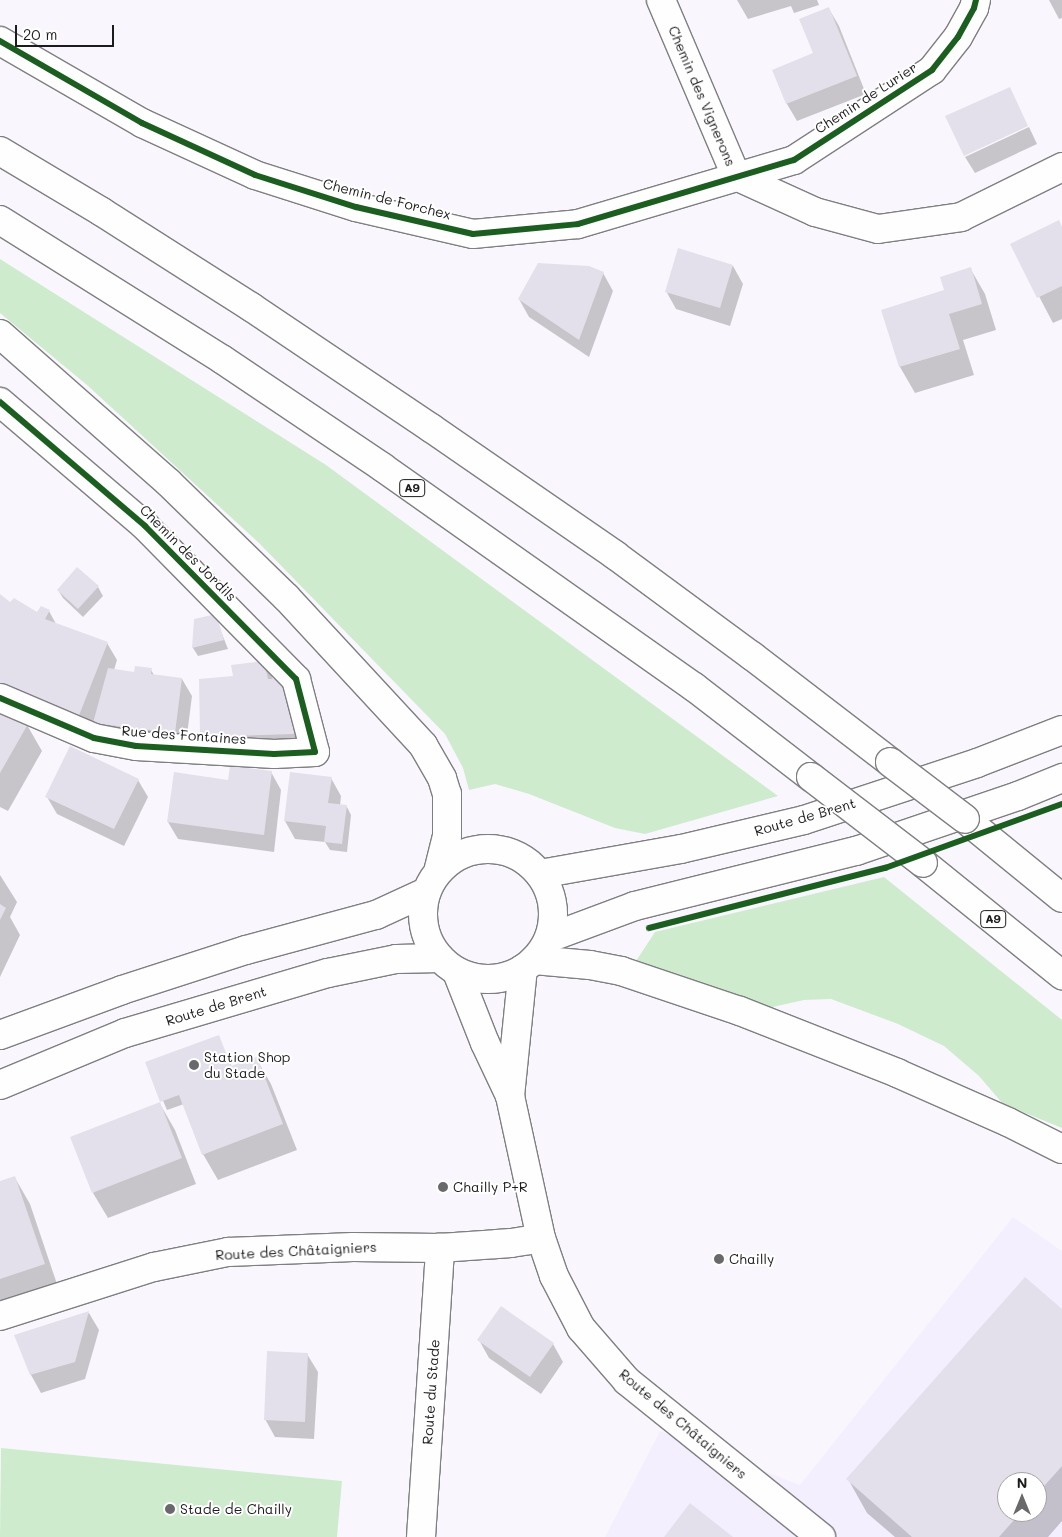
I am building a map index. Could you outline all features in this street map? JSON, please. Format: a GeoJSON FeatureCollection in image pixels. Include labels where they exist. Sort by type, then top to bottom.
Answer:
{"type":"FeatureCollection","features":[{"type":"Feature","properties":{"kind":"main road","name":"Chemin des Vignerons"},"geometry":{"type":"LineString","coordinates":[[661,0],[736,176],[815,212],[878,229],[961,217],[1062,167]]}},
{"type":"Feature","properties":{"kind":"main road","name":"Chemin de Lurier"},"geometry":{"type":"LineString","coordinates":[[794,160],[932,70],[958,36],[974,8],[976,0]]}},
{"type":"Feature","properties":{"kind":"main road","name":"Chemin de Forchex"},"geometry":{"type":"LineString","coordinates":[[0,41],[142,123],[255,175],[356,207],[473,234],[578,224],[794,160]]}},
{"type":"Feature","properties":{"kind":"main road"},"geometry":{"type":"LineString","coordinates":[[0,151],[226,292],[432,428],[615,555],[752,656],[966,819],[993,838],[1062,880]]}},
{"type":"Feature","properties":{"kind":"main road","name":"A9"},"geometry":{"type":"LineString","coordinates":[[0,220],[223,360],[382,467],[686,682],[923,863],[1062,975]]}},
{"type":"Feature","properties":{"kind":"main road"},"geometry":{"type":"LineString","coordinates":[[0,334],[176,489],[286,597],[423,745],[442,778],[447,794],[449,811],[447,836],[439,869],[426,892],[422,910],[429,944],[448,965],[473,978],[490,979],[507,976],[529,965],[590,965],[621,971],[740,1011],[897,1073],[1008,1122],[1062,1149]]}},
{"type":"Feature","properties":{"kind":"main road","name":"Chemin des Jordils"},"geometry":{"type":"LineString","coordinates":[[0,402],[145,526],[296,679],[315,752]]}},
{"type":"Feature","properties":{"kind":"main road","name":"Rue des Fontaines"},"geometry":{"type":"LineString","coordinates":[[0,698],[94,738],[136,746],[274,754],[315,752]]}},
{"type":"Feature","properties":{"kind":"main road","name":"Route de Brent"},"geometry":{"type":"LineString","coordinates":[[540,874],[672,850],[804,820],[977,763],[1062,730]]}},
{"type":"Feature","properties":{"kind":"main road"},"geometry":{"type":"LineString","coordinates":[[549,938],[635,906],[856,851],[1018,796],[1062,778]]}},
{"type":"Feature","properties":{"kind":"main road"},"geometry":{"type":"LineString","coordinates":[[993,838],[1062,898]]}},
{"type":"Feature","properties":{"kind":"main road"},"geometry":{"type":"LineString","coordinates":[[439,869],[452,859],[467,852],[483,848],[499,849],[515,854],[529,862],[549,888],[553,905],[553,922],[549,938],[529,965]]}},
{"type":"Feature","properties":{"kind":"main road"},"geometry":{"type":"LineString","coordinates":[[0,1035],[122,990],[246,950],[376,915],[426,892]]}},
{"type":"Feature","properties":{"kind":"main road","name":"Route de Brent"},"geometry":{"type":"LineString","coordinates":[[0,1085],[125,1033],[328,973],[396,959],[448,965]]}},
{"type":"Feature","properties":{"kind":"main road","name":"Route des Châtaigniers"},"geometry":{"type":"LineString","coordinates":[[448,965],[510,1096],[540,1238],[554,1276],[581,1328],[627,1382],[821,1537]]}},
{"type":"Feature","properties":{"kind":"main road","name":"Route des Châtaigniers"},"geometry":{"type":"LineString","coordinates":[[510,1096],[529,965]]}},
{"type":"Feature","properties":{"kind":"main road","name":"Route des Châtaigniers"},"geometry":{"type":"LineString","coordinates":[[0,1316],[154,1267],[228,1252],[293,1248],[440,1248],[511,1243],[540,1238]]}},
{"type":"Feature","properties":{"kind":"main road","name":"Route du Stade"},"geometry":{"type":"LineString","coordinates":[[422,1537],[440,1248]]}},
{"type":"Feature","properties":{"kind":"shaded area"},"geometry":{"type":"Polygon","coordinates":[[[1013,1217],[1062,1251],[1062,1537],[605,1537],[660,1431],[800,1485],[1013,1217]]]}},
{"type":"Feature","properties":{"kind":"green space"},"geometry":{"type":"Polygon","coordinates":[[[0,259],[326,465],[778,796],[645,834],[615,828],[529,794],[495,784],[469,790],[463,768],[445,734],[259,543],[87,385],[0,313],[0,259]]]}},
{"type":"Feature","properties":{"kind":"green space"},"geometry":{"type":"Polygon","coordinates":[[[884,877],[1062,1020],[1062,1128],[1003,1104],[979,1076],[944,1046],[898,1024],[831,999],[804,1000],[768,1008],[636,961],[655,932],[884,877]]]}},
{"type":"Feature","properties":{"kind":"green space","name":"Stade de Chailly"},"geometry":{"type":"Polygon","coordinates":[[[1,1448],[342,1481],[337,1537],[0,1537],[1,1448]]]}},
{"type":"Feature","properties":{"kind":"building"},"geometry":{"type":"Polygon","coordinates":[[[829,7],[857,76],[786,104],[772,70],[813,53],[799,19],[829,7]]]}},
{"type":"Feature","properties":{"kind":"building"},"geometry":{"type":"Polygon","coordinates":[[[1010,87],[1028,126],[964,156],[945,116],[1010,87]]]}},
{"type":"Feature","properties":{"kind":"building"},"geometry":{"type":"Polygon","coordinates":[[[1059,220],[1062,227],[1062,286],[1037,298],[1010,244],[1059,220]]]}},
{"type":"Feature","properties":{"kind":"building"},"geometry":{"type":"Polygon","coordinates":[[[678,248],[733,265],[720,308],[665,292],[678,248]]]}},
{"type":"Feature","properties":{"kind":"building"},"geometry":{"type":"Polygon","coordinates":[[[538,263],[589,266],[604,272],[579,340],[518,299],[538,263]]]}},
{"type":"Feature","properties":{"kind":"building"},"geometry":{"type":"Polygon","coordinates":[[[971,267],[982,304],[949,314],[960,349],[899,367],[881,310],[944,290],[940,277],[971,267]]]}},
{"type":"Feature","properties":{"kind":"building"},"geometry":{"type":"Polygon","coordinates":[[[77,567],[99,586],[78,609],[57,590],[77,567]]]}},
{"type":"Feature","properties":{"kind":"building"},"geometry":{"type":"Polygon","coordinates":[[[0,594],[10,602],[14,598],[37,612],[41,606],[50,610],[45,619],[108,642],[76,723],[0,691],[0,594]]]}},
{"type":"Feature","properties":{"kind":"building"},"geometry":{"type":"Polygon","coordinates":[[[216,614],[224,640],[192,648],[194,619],[216,614]]]}},
{"type":"Feature","properties":{"kind":"building"},"geometry":{"type":"Polygon","coordinates":[[[264,661],[268,679],[290,679],[295,734],[200,737],[199,679],[233,676],[231,665],[264,661]]]}},
{"type":"Feature","properties":{"kind":"building"},"geometry":{"type":"Polygon","coordinates":[[[135,666],[152,668],[151,674],[182,678],[175,733],[93,723],[108,668],[134,672],[135,666]]]}},
{"type":"Feature","properties":{"kind":"building"},"geometry":{"type":"Polygon","coordinates":[[[0,708],[28,724],[0,773],[0,708]]]}},
{"type":"Feature","properties":{"kind":"building"},"geometry":{"type":"Polygon","coordinates":[[[70,746],[139,779],[114,829],[45,797],[70,746]]]}},
{"type":"Feature","properties":{"kind":"building"},"geometry":{"type":"Polygon","coordinates":[[[230,766],[272,771],[264,835],[167,822],[174,772],[228,780],[230,766]]]}},
{"type":"Feature","properties":{"kind":"building"},"geometry":{"type":"Polygon","coordinates":[[[290,772],[332,777],[328,803],[347,805],[342,844],[324,842],[326,826],[284,821],[290,772]]]}},
{"type":"Feature","properties":{"kind":"building"},"geometry":{"type":"Polygon","coordinates":[[[0,904],[6,908],[0,920],[0,904]]]}},
{"type":"Feature","properties":{"kind":"building"},"geometry":{"type":"Polygon","coordinates":[[[219,1035],[231,1066],[257,1057],[283,1124],[202,1155],[179,1095],[160,1102],[145,1062],[219,1035]]]}},
{"type":"Feature","properties":{"kind":"building"},"geometry":{"type":"Polygon","coordinates":[[[160,1102],[182,1158],[92,1193],[70,1137],[160,1102]]]}},
{"type":"Feature","properties":{"kind":"building"},"geometry":{"type":"Polygon","coordinates":[[[15,1176],[45,1264],[0,1279],[0,1181],[15,1176]]]}},
{"type":"Feature","properties":{"kind":"building"},"geometry":{"type":"Polygon","coordinates":[[[1025,1277],[1062,1309],[1062,1466],[1047,1483],[1047,1472],[997,1472],[997,1522],[1012,1522],[999,1537],[912,1537],[846,1479],[1025,1277]]]}},
{"type":"Feature","properties":{"kind":"building"},"geometry":{"type":"Polygon","coordinates":[[[501,1306],[554,1343],[530,1377],[477,1340],[501,1306]]]}},
{"type":"Feature","properties":{"kind":"building"},"geometry":{"type":"Polygon","coordinates":[[[89,1311],[75,1362],[30,1375],[14,1335],[89,1311]]]}},
{"type":"Feature","properties":{"kind":"building"},"geometry":{"type":"Polygon","coordinates":[[[267,1351],[308,1353],[305,1422],[264,1420],[267,1351]]]}},
{"type":"Feature","properties":{"kind":"building"},"geometry":{"type":"Polygon","coordinates":[[[690,1503],[733,1537],[664,1537],[690,1503]]]}},
{"type":"Feature","properties":{"kind":"cycle path"},"geometry":{"type":"LineString","coordinates":[[0,41],[142,123],[255,175],[356,207],[473,234],[578,224],[794,160],[932,70],[958,37],[974,8],[976,0]]}},
{"type":"Feature","properties":{"kind":"cycle path"},"geometry":{"type":"LineString","coordinates":[[0,402],[145,526],[296,679],[315,752],[274,754],[136,746],[94,738],[0,698]]}},
{"type":"Feature","properties":{"kind":"cycle path"},"geometry":{"type":"LineString","coordinates":[[649,928],[885,868],[1062,804]]}},
{"type":"Feature","properties":{"kind":"place","name":"Station Shop du Stade"},"geometry":{"type":"Point","coordinates":[194,1065]}},
{"type":"Feature","properties":{"kind":"place","name":"Chailly P+R"},"geometry":{"type":"Point","coordinates":[443,1187]}},
{"type":"Feature","properties":{"kind":"place","name":"Chailly"},"geometry":{"type":"Point","coordinates":[719,1259]}},
{"type":"Feature","properties":{"kind":"place","name":"Stade de Chailly"},"geometry":{"type":"Point","coordinates":[170,1509]}}]}
